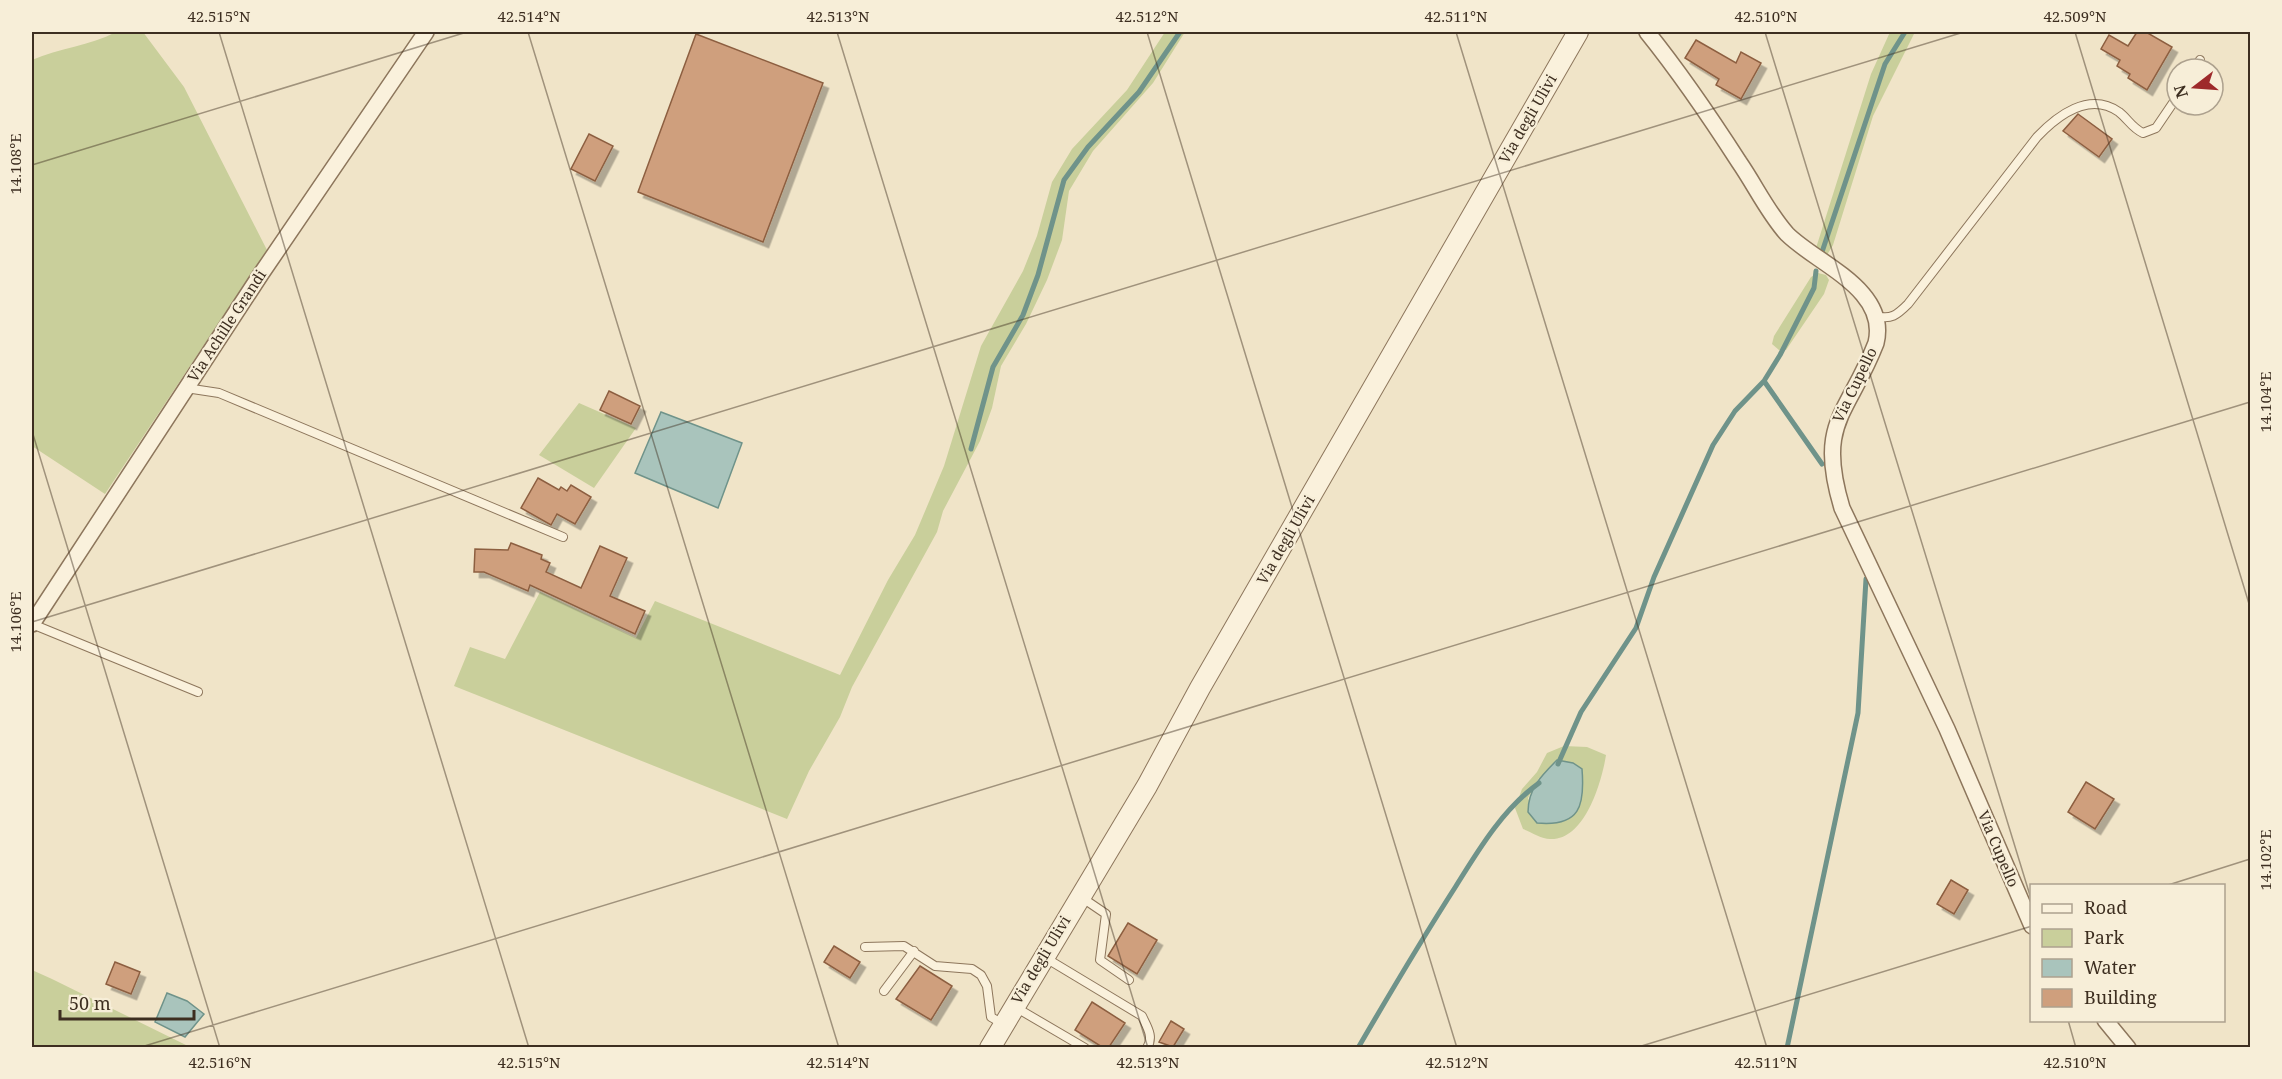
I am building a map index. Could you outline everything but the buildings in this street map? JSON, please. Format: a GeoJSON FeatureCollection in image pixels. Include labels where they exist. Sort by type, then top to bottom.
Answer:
{"type":"FeatureCollection","features":[{"type":"Feature","properties":{"kind":"street","name":"Via Achille Grandi"},"geometry":{"type":"LineString","coordinates":[[32,624],[186,388],[426,32]]}},
{"type":"Feature","properties":{"kind":"street","name":"Via degli Ulivi"},"geometry":{"type":"LineString","coordinates":[[990,1047],[1148,786],[1200,688],[1578,32]]}},
{"type":"Feature","properties":{"kind":"street"},"geometry":{"type":"LineString","coordinates":[[1647,32],[1714,123],[1777,221],[1805,250],[1852,281],[1876,316]]}},
{"type":"Feature","properties":{"kind":"street","name":"Via Cupello"},"geometry":{"type":"LineString","coordinates":[[1876,316],[1880,329],[1876,343],[1834,428],[1833,480],[1842,508],[1947,729],[2030,924]]}},
{"type":"Feature","properties":{"kind":"street"},"geometry":{"type":"LineString","coordinates":[[2107,1022],[2128,1047]]}},
{"type":"Feature","properties":{"kind":"lane"},"geometry":{"type":"LineString","coordinates":[[1876,316],[1887,319],[1897,315],[1908,304],[2037,137],[2060,117],[2085,104],[2106,107],[2119,112],[2133,129],[2143,133],[2156,129],[2165,115]]}},
{"type":"Feature","properties":{"kind":"lane"},"geometry":{"type":"LineString","coordinates":[[186,388],[219,393],[563,537]]}},
{"type":"Feature","properties":{"kind":"lane"},"geometry":{"type":"LineString","coordinates":[[32,624],[198,692]]}},
{"type":"Feature","properties":{"kind":"lane"},"geometry":{"type":"LineString","coordinates":[[1080,896],[1106,914],[1100,960],[1129,980]]}},
{"type":"Feature","properties":{"kind":"lane"},"geometry":{"type":"LineString","coordinates":[[865,947],[904,946],[935,966],[948,968],[960,966],[981,975],[987,986],[991,1017],[1003,1024]]}},
{"type":"Feature","properties":{"kind":"lane"},"geometry":{"type":"LineString","coordinates":[[884,991],[914,951]]}},
{"type":"Feature","properties":{"kind":"lane"},"geometry":{"type":"LineString","coordinates":[[1044,956],[1142,1016],[1150,1032],[1150,1042],[1146,1047]]}},
{"type":"Feature","properties":{"kind":"lane"},"geometry":{"type":"LineString","coordinates":[[1014,1006],[1085,1047]]}},
{"type":"Feature","properties":{"kind":"green space"},"geometry":{"type":"Polygon","coordinates":[[[116,32],[143,32],[184,87],[267,250],[105,494],[32,446],[32,60],[96,41],[116,32]]]}},
{"type":"Feature","properties":{"kind":"green space"},"geometry":{"type":"Polygon","coordinates":[[[1165,32],[1185,32],[1153,83],[1093,151],[1069,191],[1062,240],[1047,280],[1026,324],[1001,366],[992,408],[980,441],[943,511],[937,532],[852,687],[840,717],[809,771],[787,819],[454,686],[470,647],[505,659],[540,592],[636,638],[655,601],[840,675],[888,580],[915,535],[944,466],[981,346],[1023,271],[1037,236],[1052,182],[1072,149],[1127,90],[1165,32]]]}},
{"type":"Feature","properties":{"kind":"green space"},"geometry":{"type":"Polygon","coordinates":[[[1890,32],[1915,32],[1873,116],[1833,245],[1827,255],[1816,248],[1871,74],[1890,32]]]}},
{"type":"Feature","properties":{"kind":"green space"},"geometry":{"type":"Polygon","coordinates":[[[1818,273],[1826,275],[1829,280],[1824,294],[1786,350],[1779,350],[1772,344],[1774,336],[1811,277],[1818,273]]]}},
{"type":"Feature","properties":{"kind":"green space"},"geometry":{"type":"Polygon","coordinates":[[[579,403],[636,428],[594,488],[539,455],[579,403]]]}},
{"type":"Feature","properties":{"kind":"green space"},"geometry":{"type":"Polygon","coordinates":[[[1564,746],[1587,747],[1606,755],[1596,794],[1582,820],[1562,837],[1550,839],[1523,829],[1515,808],[1522,789],[1537,772],[1547,753],[1564,746]],[[1539,778],[1528,798],[1537,823],[1539,778]]]}},
{"type":"Feature","properties":{"kind":"green space"},"geometry":{"type":"Polygon","coordinates":[[[32,970],[52,979],[190,1047],[32,1047],[32,970]]]}},
{"type":"Feature","properties":{"kind":"water"},"geometry":{"type":"Polygon","coordinates":[[[661,412],[742,443],[718,508],[635,473],[661,412]]]}},
{"type":"Feature","properties":{"kind":"water"},"geometry":{"type":"Polygon","coordinates":[[[1557,760],[1573,763],[1582,769],[1580,803],[1577,811],[1563,821],[1537,823],[1528,812],[1530,796],[1541,777],[1557,760]]]}},
{"type":"Feature","properties":{"kind":"water"},"geometry":{"type":"Polygon","coordinates":[[[167,993],[187,1001],[204,1014],[185,1037],[155,1022],[167,993]]]}},
{"type":"Feature","properties":{"kind":"waterway"},"geometry":{"type":"LineString","coordinates":[[971,449],[993,367],[1023,315],[1038,275],[1064,180],[1088,147],[1139,92],[1180,32]]}},
{"type":"Feature","properties":{"kind":"waterway"},"geometry":{"type":"LineString","coordinates":[[1822,252],[1885,64],[1905,32]]}},
{"type":"Feature","properties":{"kind":"waterway"},"geometry":{"type":"LineString","coordinates":[[1558,764],[1581,712],[1636,628],[1654,577],[1713,445],[1735,411],[1764,381],[1780,355],[1814,288],[1816,271]]}},
{"type":"Feature","properties":{"kind":"waterway"},"geometry":{"type":"LineString","coordinates":[[1764,381],[1822,464]]}},
{"type":"Feature","properties":{"kind":"waterway"},"geometry":{"type":"LineString","coordinates":[[1787,1048],[1858,713],[1866,579]]}},
{"type":"Feature","properties":{"kind":"waterway"},"geometry":{"type":"LineString","coordinates":[[1358,1048],[1418,946],[1483,844],[1514,805],[1539,783]]}}]}
